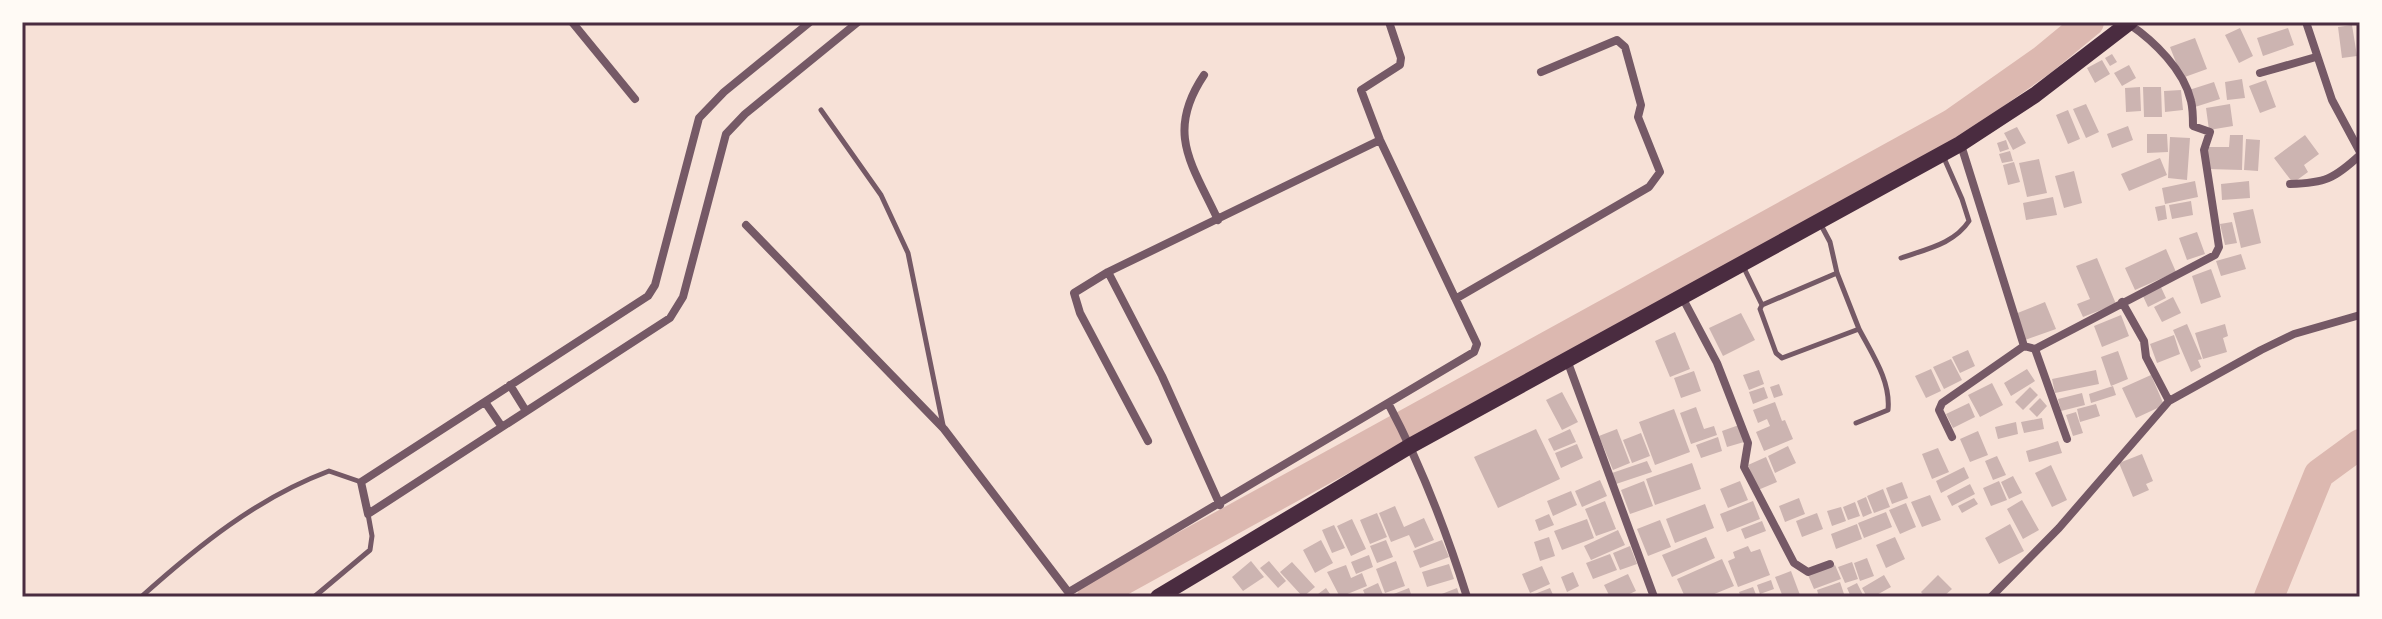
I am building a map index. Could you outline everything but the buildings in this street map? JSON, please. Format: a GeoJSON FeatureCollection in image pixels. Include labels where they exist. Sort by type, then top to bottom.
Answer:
{"type":"FeatureCollection","features":[{"type":"Feature","properties":{"kind":"main road"},"geometry":{"type":"LineString","coordinates":[[1158,597],[1408,441],[1682,297],[1960,144],[2035,95],[2129,23]]}},
{"type":"Feature","properties":{"kind":"street"},"geometry":{"type":"LineString","coordinates":[[572,22],[635,99]]}},
{"type":"Feature","properties":{"kind":"street"},"geometry":{"type":"LineString","coordinates":[[810,22],[724,92],[699,118],[655,285],[648,296],[361,482],[368,514],[670,318],[683,297],[726,134],[745,114],[858,22]]}},
{"type":"Feature","properties":{"kind":"street"},"geometry":{"type":"LineString","coordinates":[[746,225],[944,429],[1071,595],[1474,352],[1477,344],[1380,140],[1361,90],[1400,65],[1401,58],[1389,22]]}},
{"type":"Feature","properties":{"kind":"street"},"geometry":{"type":"LineString","coordinates":[[2290,184],[2328,180],[2360,154],[2332,100],[2306,22]]}},
{"type":"Feature","properties":{"kind":"street"},"geometry":{"type":"LineString","coordinates":[[2024,346],[2035,349],[2088,323],[2122,302],[2215,255],[2219,247],[2204,150],[2210,132],[2193,126],[2191,101],[2186,88],[2161,50],[2129,23]]}},
{"type":"Feature","properties":{"kind":"street"},"geometry":{"type":"LineString","coordinates":[[1457,298],[1649,187],[1660,172],[1638,117],[1641,105],[1625,47],[1617,40],[1541,72]]}},
{"type":"Feature","properties":{"kind":"street"},"geometry":{"type":"LineString","coordinates":[[2260,73],[2316,57]]}},
{"type":"Feature","properties":{"kind":"street"},"geometry":{"type":"LineString","coordinates":[[1204,75],[1185,109],[1183,133],[1188,156],[1218,220]]}},
{"type":"Feature","properties":{"kind":"street"},"geometry":{"type":"LineString","coordinates":[[1148,441],[1076,304],[1074,293],[1108,272],[1380,140]]}},
{"type":"Feature","properties":{"kind":"street"},"geometry":{"type":"LineString","coordinates":[[1960,144],[2024,346]]}},
{"type":"Feature","properties":{"kind":"street"},"geometry":{"type":"LineString","coordinates":[[1108,272],[1162,376],[1220,505]]}},
{"type":"Feature","properties":{"kind":"street"},"geometry":{"type":"LineString","coordinates":[[1682,297],[1717,363],[1748,443],[1744,467],[1794,563],[1808,572],[1830,564]]}},
{"type":"Feature","properties":{"kind":"street"},"geometry":{"type":"LineString","coordinates":[[2122,302],[2140,332],[2146,357],[2169,401]]}},
{"type":"Feature","properties":{"kind":"street"},"geometry":{"type":"LineString","coordinates":[[1991,597],[2059,528],[2169,401],[2294,334],[2360,315]]}},
{"type":"Feature","properties":{"kind":"street"},"geometry":{"type":"LineString","coordinates":[[1952,437],[1939,410],[1942,403],[2024,346]]}},
{"type":"Feature","properties":{"kind":"street"},"geometry":{"type":"LineString","coordinates":[[2035,349],[2067,439]]}},
{"type":"Feature","properties":{"kind":"street"},"geometry":{"type":"LineString","coordinates":[[1566,359],[1650,596]]}},
{"type":"Feature","properties":{"kind":"street"},"geometry":{"type":"LineString","coordinates":[[510,385],[526,411]]}},
{"type":"Feature","properties":{"kind":"street"},"geometry":{"type":"LineString","coordinates":[[485,402],[502,427]]}},
{"type":"Feature","properties":{"kind":"street"},"geometry":{"type":"LineString","coordinates":[[1388,403],[1408,441],[1451,545],[1467,597]]}},
{"type":"Feature","properties":{"kind":"lane"},"geometry":{"type":"LineString","coordinates":[[821,110],[881,195],[908,253],[944,429]]}},
{"type":"Feature","properties":{"kind":"lane"},"geometry":{"type":"LineString","coordinates":[[1901,258],[1949,241],[1969,221],[1942,154]]}},
{"type":"Feature","properties":{"kind":"lane"},"geometry":{"type":"LineString","coordinates":[[1820,222],[1830,242],[1837,273],[1859,329],[1887,385],[1888,410],[1856,423]]}},
{"type":"Feature","properties":{"kind":"lane"},"geometry":{"type":"LineString","coordinates":[[1742,264],[1762,305],[1760,309],[1776,353],[1782,358],[1859,329]]}},
{"type":"Feature","properties":{"kind":"lane"},"geometry":{"type":"LineString","coordinates":[[1762,305],[1837,273]]}},
{"type":"Feature","properties":{"kind":"lane"},"geometry":{"type":"LineString","coordinates":[[141,597],[226,526],[295,484],[329,471],[361,482]]}},
{"type":"Feature","properties":{"kind":"lane"},"geometry":{"type":"LineString","coordinates":[[314,597],[370,550],[372,536],[368,514]]}},
{"type":"Feature","properties":{"kind":"waterway"},"geometry":{"type":"LineString","coordinates":[[1092,597],[1952,124],[2043,60],[2089,22]]}},
{"type":"Feature","properties":{"kind":"waterway"},"geometry":{"type":"LineString","coordinates":[[2269,597],[2319,474],[2360,444]]}}]}
